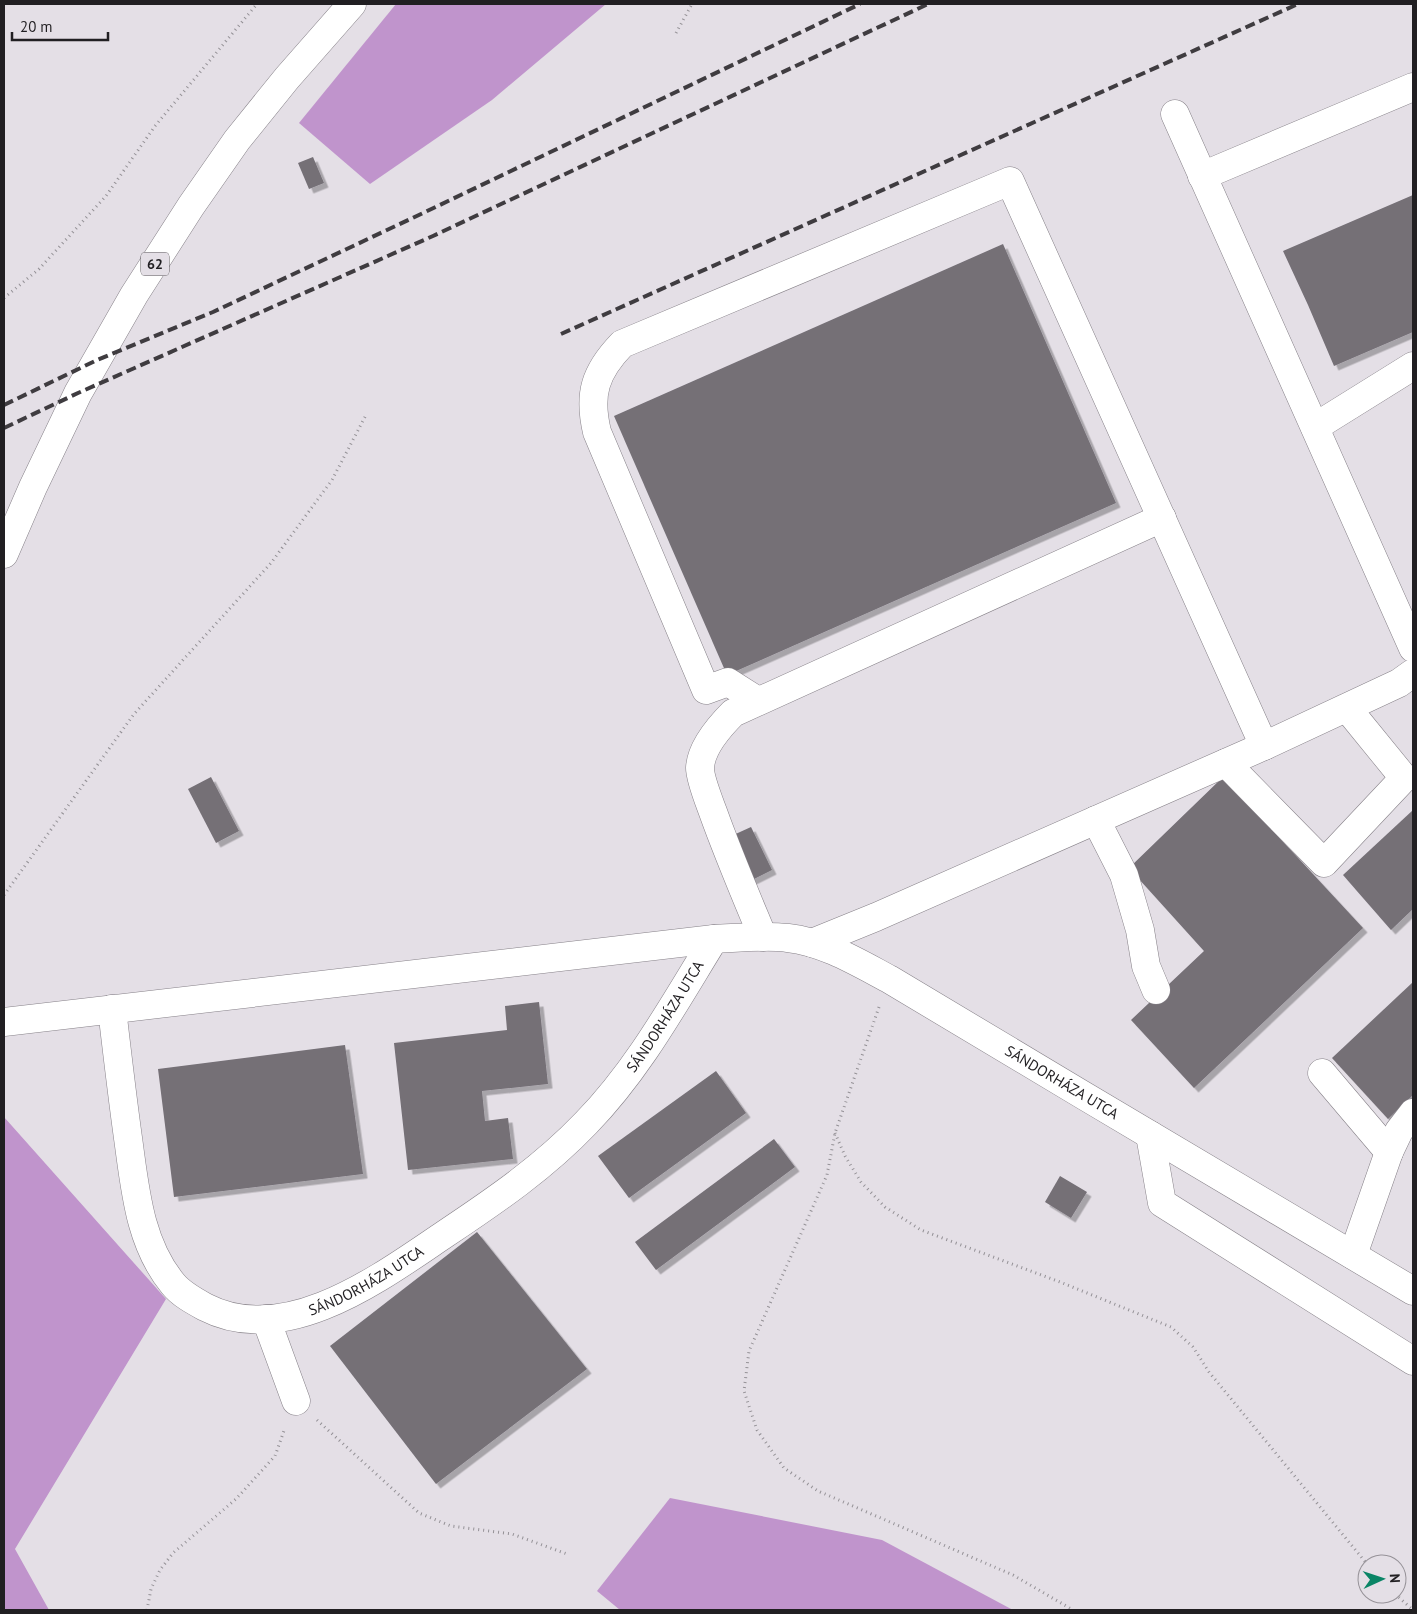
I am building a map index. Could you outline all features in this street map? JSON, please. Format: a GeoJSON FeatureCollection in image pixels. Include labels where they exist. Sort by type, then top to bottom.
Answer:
{"type":"FeatureCollection","features":[{"type":"Feature","properties":{"kind":"street","name":"62"},"geometry":{"type":"LineString","coordinates":[[4,554],[33,486],[78,393],[134,295],[191,206],[237,140],[286,78],[352,4]]}},
{"type":"Feature","properties":{"kind":"street"},"geometry":{"type":"LineString","coordinates":[[1202,176],[1413,87]]}},
{"type":"Feature","properties":{"kind":"street"},"geometry":{"type":"LineString","coordinates":[[1175,114],[1413,648]]}},
{"type":"Feature","properties":{"kind":"street"},"geometry":{"type":"LineString","coordinates":[[758,701],[728,682],[706,690],[597,432],[592,400],[602,368],[622,344],[1010,181],[1264,746]]}},
{"type":"Feature","properties":{"kind":"street"},"geometry":{"type":"LineString","coordinates":[[1314,427],[1413,366]]}},
{"type":"Feature","properties":{"kind":"street"},"geometry":{"type":"LineString","coordinates":[[763,937],[724,842],[706,792],[700,768],[706,748],[716,730],[733,713],[758,701],[1162,518]]}},
{"type":"Feature","properties":{"kind":"street"},"geometry":{"type":"LineString","coordinates":[[812,943],[876,917],[1264,746],[1399,683],[1413,673]]}},
{"type":"Feature","properties":{"kind":"street"},"geometry":{"type":"LineString","coordinates":[[1226,763],[1324,863],[1404,778],[1347,708]]}},
{"type":"Feature","properties":{"kind":"street"},"geometry":{"type":"LineString","coordinates":[[1096,820],[1124,875],[1140,930],[1146,966],[1156,990]]}},
{"type":"Feature","properties":{"kind":"street","name":"SÁNDORHÁZA UTCA"},"geometry":{"type":"LineString","coordinates":[[4,1022],[714,939],[788,938],[812,943],[848,958],[889,979],[1413,1291]]}},
{"type":"Feature","properties":{"kind":"street","name":"SÁNDORHÁZA UTCA"},"geometry":{"type":"LineString","coordinates":[[112,1009],[137,1199],[147,1238],[160,1264],[174,1285],[192,1300],[218,1313],[244,1318],[266,1319],[296,1315],[325,1306],[353,1292],[390,1271],[508,1192],[539,1166],[586,1123],[619,1085],[653,1037],[714,939]]}},
{"type":"Feature","properties":{"kind":"street"},"geometry":{"type":"LineString","coordinates":[[1322,1073],[1388,1152]]}},
{"type":"Feature","properties":{"kind":"street"},"geometry":{"type":"LineString","coordinates":[[1353,1255],[1388,1152],[1399,1131],[1413,1113]]}},
{"type":"Feature","properties":{"kind":"street"},"geometry":{"type":"LineString","coordinates":[[1150,1135],[1162,1203],[1413,1361]]}},
{"type":"Feature","properties":{"kind":"street"},"geometry":{"type":"LineString","coordinates":[[266,1319],[296,1400]]}},
{"type":"Feature","properties":{"kind":"path"},"geometry":{"type":"LineString","coordinates":[[4,298],[38,269],[106,196],[155,126],[257,4]]}},
{"type":"Feature","properties":{"kind":"path"},"geometry":{"type":"LineString","coordinates":[[676,33],[692,4]]}},
{"type":"Feature","properties":{"kind":"path"},"geometry":{"type":"LineString","coordinates":[[4,895],[134,714],[271,563],[332,480],[366,416]]}},
{"type":"Feature","properties":{"kind":"path"},"geometry":{"type":"LineString","coordinates":[[889,979],[835,1133],[827,1175],[749,1351],[744,1391],[757,1430],[784,1468],[818,1491],[1013,1575],[1073,1610]]}},
{"type":"Feature","properties":{"kind":"path"},"geometry":{"type":"LineString","coordinates":[[835,1133],[845,1156],[861,1182],[885,1207],[921,1230],[1060,1282],[1171,1327],[1193,1346],[1209,1372],[1359,1554]]}},
{"type":"Feature","properties":{"kind":"path"},"geometry":{"type":"LineString","coordinates":[[147,1610],[151,1589],[160,1570],[173,1553],[236,1499],[274,1456],[296,1400],[418,1513],[451,1526],[512,1534],[567,1554]]}},
{"type":"Feature","properties":{"kind":"shaded area"},"geometry":{"type":"Polygon","coordinates":[[[396,4],[606,4],[492,100],[370,184],[299,123],[396,4]]]}},
{"type":"Feature","properties":{"kind":"shaded area"},"geometry":{"type":"Polygon","coordinates":[[[4,1117],[166,1299],[15,1549],[49,1610],[4,1610],[4,1117]]]}},
{"type":"Feature","properties":{"kind":"shaded area"},"geometry":{"type":"Polygon","coordinates":[[[670,1498],[882,1540],[1013,1610],[620,1610],[597,1591],[670,1498]]]}},
{"type":"Feature","properties":{"kind":"building"},"geometry":{"type":"Polygon","coordinates":[[[313,157],[324,183],[309,189],[298,163],[313,157]]]}},
{"type":"Feature","properties":{"kind":"building"},"geometry":{"type":"Polygon","coordinates":[[[1413,195],[1413,332],[1334,366],[1283,251],[1413,195]]]}},
{"type":"Feature","properties":{"kind":"building"},"geometry":{"type":"Polygon","coordinates":[[[1003,244],[1116,503],[727,675],[614,416],[1003,244]]]}},
{"type":"Feature","properties":{"kind":"building"},"geometry":{"type":"Polygon","coordinates":[[[211,777],[239,831],[216,843],[188,789],[211,777]]]}},
{"type":"Feature","properties":{"kind":"building"},"geometry":{"type":"Polygon","coordinates":[[[1223,777],[1363,928],[1194,1088],[1131,1020],[1204,951],[1129,868],[1223,777]]]}},
{"type":"Feature","properties":{"kind":"building"},"geometry":{"type":"Polygon","coordinates":[[[1413,810],[1413,909],[1391,930],[1343,875],[1413,810]]]}},
{"type":"Feature","properties":{"kind":"building"},"geometry":{"type":"Polygon","coordinates":[[[751,827],[772,870],[750,881],[729,837],[751,827]]]}},
{"type":"Feature","properties":{"kind":"building"},"geometry":{"type":"Polygon","coordinates":[[[1413,982],[1413,1095],[1388,1119],[1332,1058],[1413,982]]]}},
{"type":"Feature","properties":{"kind":"building"},"geometry":{"type":"Polygon","coordinates":[[[539,1002],[548,1084],[482,1091],[485,1121],[508,1118],[513,1159],[408,1170],[394,1043],[507,1030],[505,1006],[539,1002]]]}},
{"type":"Feature","properties":{"kind":"building"},"geometry":{"type":"Polygon","coordinates":[[[345,1045],[363,1174],[174,1197],[158,1069],[345,1045]]]}},
{"type":"Feature","properties":{"kind":"building"},"geometry":{"type":"Polygon","coordinates":[[[716,1071],[746,1113],[629,1198],[598,1156],[716,1071]]]}},
{"type":"Feature","properties":{"kind":"building"},"geometry":{"type":"Polygon","coordinates":[[[774,1139],[795,1167],[656,1270],[635,1242],[774,1139]]]}},
{"type":"Feature","properties":{"kind":"building"},"geometry":{"type":"Polygon","coordinates":[[[1060,1176],[1087,1192],[1071,1218],[1045,1202],[1060,1176]]]}},
{"type":"Feature","properties":{"kind":"building"},"geometry":{"type":"Polygon","coordinates":[[[477,1232],[587,1369],[436,1484],[330,1346],[477,1232]]]}},
{"type":"Feature","properties":{"kind":"railway"},"geometry":{"type":"LineString","coordinates":[[4,405],[97,360],[213,312],[860,4]]}},
{"type":"Feature","properties":{"kind":"railway"},"geometry":{"type":"LineString","coordinates":[[4,428],[78,393],[433,236],[928,4]]}},
{"type":"Feature","properties":{"kind":"railway"},"geometry":{"type":"LineString","coordinates":[[561,334],[1298,4]]}}]}
